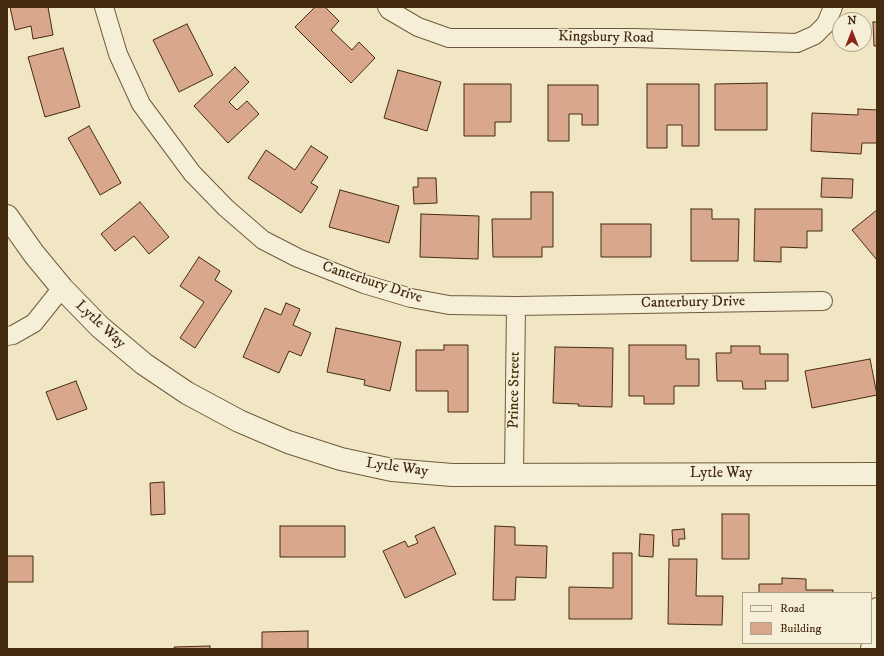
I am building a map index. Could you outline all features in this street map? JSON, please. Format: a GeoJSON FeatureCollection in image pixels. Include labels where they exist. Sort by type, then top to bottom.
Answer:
{"type":"FeatureCollection","features":[{"type":"Feature","properties":{"kind":"street","name":"Canterbury Drive"},"geometry":{"type":"LineString","coordinates":[[104,7],[118,54],[140,104],[192,173],[226,208],[263,240],[298,258],[364,284],[411,298],[449,305],[516,306],[823,301]]}},
{"type":"Feature","properties":{"kind":"street","name":"Kingsbury Road"},"geometry":{"type":"LineString","coordinates":[[387,7],[389,10],[418,27],[449,38],[634,38],[797,43],[815,35],[826,24],[834,7]]}},
{"type":"Feature","properties":{"kind":"street","name":"Lytle Way"},"geometry":{"type":"LineString","coordinates":[[7,216],[34,254],[62,288],[100,327],[144,364],[187,393],[239,421],[280,439],[341,459],[392,470],[452,475],[877,474]]}},
{"type":"Feature","properties":{"kind":"street"},"geometry":{"type":"LineString","coordinates":[[7,336],[13,335],[34,323],[62,288]]}},
{"type":"Feature","properties":{"kind":"street","name":"Prince Street"},"geometry":{"type":"LineString","coordinates":[[514,474],[516,306]]}},
{"type":"Feature","properties":{"kind":"street"},"geometry":{"type":"LineString","coordinates":[[872,637],[877,607]]}},
{"type":"Feature","properties":{"kind":"building"},"geometry":{"type":"Polygon","coordinates":[[[10,7],[48,7],[53,35],[33,39],[31,26],[15,30],[10,7]]]}},
{"type":"Feature","properties":{"kind":"building"},"geometry":{"type":"Polygon","coordinates":[[[315,7],[325,7],[339,21],[331,30],[352,50],[359,42],[375,58],[351,83],[295,27],[315,7]]]}},
{"type":"Feature","properties":{"kind":"building"},"geometry":{"type":"Polygon","coordinates":[[[873,22],[877,22],[877,46],[874,46],[873,22]]]}},
{"type":"Feature","properties":{"kind":"building"},"geometry":{"type":"Polygon","coordinates":[[[187,24],[213,75],[179,92],[153,40],[187,24]]]}},
{"type":"Feature","properties":{"kind":"building"},"geometry":{"type":"Polygon","coordinates":[[[63,48],[80,107],[45,117],[28,57],[63,48]]]}},
{"type":"Feature","properties":{"kind":"building"},"geometry":{"type":"Polygon","coordinates":[[[235,67],[249,82],[229,102],[237,110],[247,101],[259,114],[228,143],[194,106],[235,67]]]}},
{"type":"Feature","properties":{"kind":"building"},"geometry":{"type":"Polygon","coordinates":[[[398,70],[441,82],[427,131],[384,118],[398,70]]]}},
{"type":"Feature","properties":{"kind":"building"},"geometry":{"type":"Polygon","coordinates":[[[767,83],[767,130],[715,130],[715,84],[767,83]]]}},
{"type":"Feature","properties":{"kind":"building"},"geometry":{"type":"Polygon","coordinates":[[[464,84],[511,84],[511,122],[495,122],[495,136],[464,136],[464,84]]]}},
{"type":"Feature","properties":{"kind":"building"},"geometry":{"type":"Polygon","coordinates":[[[647,84],[699,84],[699,146],[682,146],[682,125],[667,125],[667,148],[647,148],[647,84]]]}},
{"type":"Feature","properties":{"kind":"building"},"geometry":{"type":"Polygon","coordinates":[[[548,85],[598,85],[598,125],[582,125],[582,114],[569,114],[569,141],[548,141],[548,85]]]}},
{"type":"Feature","properties":{"kind":"building"},"geometry":{"type":"Polygon","coordinates":[[[858,109],[877,110],[877,143],[862,143],[861,154],[811,151],[812,113],[858,115],[858,109]]]}},
{"type":"Feature","properties":{"kind":"building"},"geometry":{"type":"Polygon","coordinates":[[[89,126],[121,183],[100,195],[68,138],[89,126]]]}},
{"type":"Feature","properties":{"kind":"building"},"geometry":{"type":"Polygon","coordinates":[[[311,146],[328,157],[311,183],[318,187],[301,213],[248,178],[266,150],[295,170],[311,146]]]}},
{"type":"Feature","properties":{"kind":"building"},"geometry":{"type":"Polygon","coordinates":[[[418,178],[436,178],[437,203],[414,204],[413,187],[418,187],[418,178]]]}},
{"type":"Feature","properties":{"kind":"building"},"geometry":{"type":"Polygon","coordinates":[[[822,178],[853,179],[852,198],[821,197],[822,178]]]}},
{"type":"Feature","properties":{"kind":"building"},"geometry":{"type":"Polygon","coordinates":[[[340,190],[399,206],[389,243],[329,227],[340,190]]]}},
{"type":"Feature","properties":{"kind":"building"},"geometry":{"type":"Polygon","coordinates":[[[531,192],[553,192],[553,247],[542,247],[542,257],[493,257],[492,219],[531,219],[531,192]]]}},
{"type":"Feature","properties":{"kind":"building"},"geometry":{"type":"Polygon","coordinates":[[[140,202],[169,237],[149,254],[134,236],[115,251],[101,234],[140,202]]]}},
{"type":"Feature","properties":{"kind":"building"},"geometry":{"type":"Polygon","coordinates":[[[691,209],[712,209],[712,219],[739,219],[738,261],[691,261],[691,209]]]}},
{"type":"Feature","properties":{"kind":"building"},"geometry":{"type":"Polygon","coordinates":[[[755,209],[822,209],[822,231],[807,231],[807,248],[781,247],[781,262],[754,261],[755,209]]]}},
{"type":"Feature","properties":{"kind":"building"},"geometry":{"type":"Polygon","coordinates":[[[877,210],[877,260],[852,230],[877,210]]]}},
{"type":"Feature","properties":{"kind":"building"},"geometry":{"type":"Polygon","coordinates":[[[421,214],[479,216],[478,259],[420,257],[421,214]]]}},
{"type":"Feature","properties":{"kind":"building"},"geometry":{"type":"Polygon","coordinates":[[[601,224],[651,224],[651,257],[601,257],[601,224]]]}},
{"type":"Feature","properties":{"kind":"building"},"geometry":{"type":"Polygon","coordinates":[[[199,257],[220,271],[215,280],[232,291],[195,348],[180,338],[204,302],[180,286],[199,257]]]}},
{"type":"Feature","properties":{"kind":"building"},"geometry":{"type":"Polygon","coordinates":[[[286,303],[300,309],[293,325],[311,333],[301,356],[289,351],[279,373],[243,357],[265,308],[281,315],[286,303]]]}},
{"type":"Feature","properties":{"kind":"building"},"geometry":{"type":"Polygon","coordinates":[[[336,328],[401,342],[390,391],[364,385],[365,380],[327,372],[336,328]]]}},
{"type":"Feature","properties":{"kind":"building"},"geometry":{"type":"Polygon","coordinates":[[[444,345],[468,345],[468,412],[448,412],[448,391],[416,391],[416,350],[444,350],[444,345]]]}},
{"type":"Feature","properties":{"kind":"building"},"geometry":{"type":"Polygon","coordinates":[[[629,345],[686,345],[686,359],[699,359],[699,386],[674,386],[674,404],[644,404],[644,396],[629,396],[629,345]]]}},
{"type":"Feature","properties":{"kind":"building"},"geometry":{"type":"Polygon","coordinates":[[[731,346],[760,346],[760,354],[788,354],[788,381],[765,381],[766,389],[743,389],[742,381],[717,381],[716,353],[731,353],[731,346]]]}},
{"type":"Feature","properties":{"kind":"building"},"geometry":{"type":"Polygon","coordinates":[[[555,347],[613,348],[612,407],[578,406],[579,404],[553,403],[555,347]]]}},
{"type":"Feature","properties":{"kind":"building"},"geometry":{"type":"Polygon","coordinates":[[[870,359],[877,395],[812,408],[805,371],[870,359]]]}},
{"type":"Feature","properties":{"kind":"building"},"geometry":{"type":"Polygon","coordinates":[[[76,381],[87,409],[57,420],[46,392],[76,381]]]}},
{"type":"Feature","properties":{"kind":"building"},"geometry":{"type":"Polygon","coordinates":[[[164,482],[165,514],[151,515],[150,483],[164,482]]]}},
{"type":"Feature","properties":{"kind":"building"},"geometry":{"type":"Polygon","coordinates":[[[722,514],[749,514],[749,559],[722,559],[722,514]]]}},
{"type":"Feature","properties":{"kind":"building"},"geometry":{"type":"Polygon","coordinates":[[[280,526],[345,526],[345,557],[280,557],[280,526]]]}},
{"type":"Feature","properties":{"kind":"building"},"geometry":{"type":"Polygon","coordinates":[[[495,526],[515,527],[515,545],[547,546],[546,578],[516,577],[515,600],[493,600],[495,526]]]}},
{"type":"Feature","properties":{"kind":"building"},"geometry":{"type":"Polygon","coordinates":[[[434,527],[456,574],[405,598],[383,551],[405,541],[408,547],[418,543],[415,536],[434,527]]]}},
{"type":"Feature","properties":{"kind":"building"},"geometry":{"type":"Polygon","coordinates":[[[684,529],[685,539],[679,539],[679,546],[673,546],[672,530],[684,529]]]}},
{"type":"Feature","properties":{"kind":"building"},"geometry":{"type":"Polygon","coordinates":[[[640,534],[654,535],[653,557],[639,556],[640,534]]]}},
{"type":"Feature","properties":{"kind":"building"},"geometry":{"type":"Polygon","coordinates":[[[613,553],[632,553],[632,619],[569,619],[569,587],[613,588],[613,553]]]}},
{"type":"Feature","properties":{"kind":"building"},"geometry":{"type":"Polygon","coordinates":[[[7,556],[33,556],[33,582],[7,582],[7,556]]]}},
{"type":"Feature","properties":{"kind":"building"},"geometry":{"type":"Polygon","coordinates":[[[669,559],[697,559],[696,596],[723,596],[722,625],[668,624],[669,559]]]}},
{"type":"Feature","properties":{"kind":"building"},"geometry":{"type":"Polygon","coordinates":[[[782,578],[806,579],[806,590],[833,590],[833,592],[759,592],[759,584],[782,584],[782,578]]]}},
{"type":"Feature","properties":{"kind":"building"},"geometry":{"type":"Polygon","coordinates":[[[308,631],[308,649],[262,649],[262,632],[308,631]]]}},
{"type":"Feature","properties":{"kind":"building"},"geometry":{"type":"Polygon","coordinates":[[[210,646],[210,649],[175,649],[174,647],[210,646]]]}}]}
